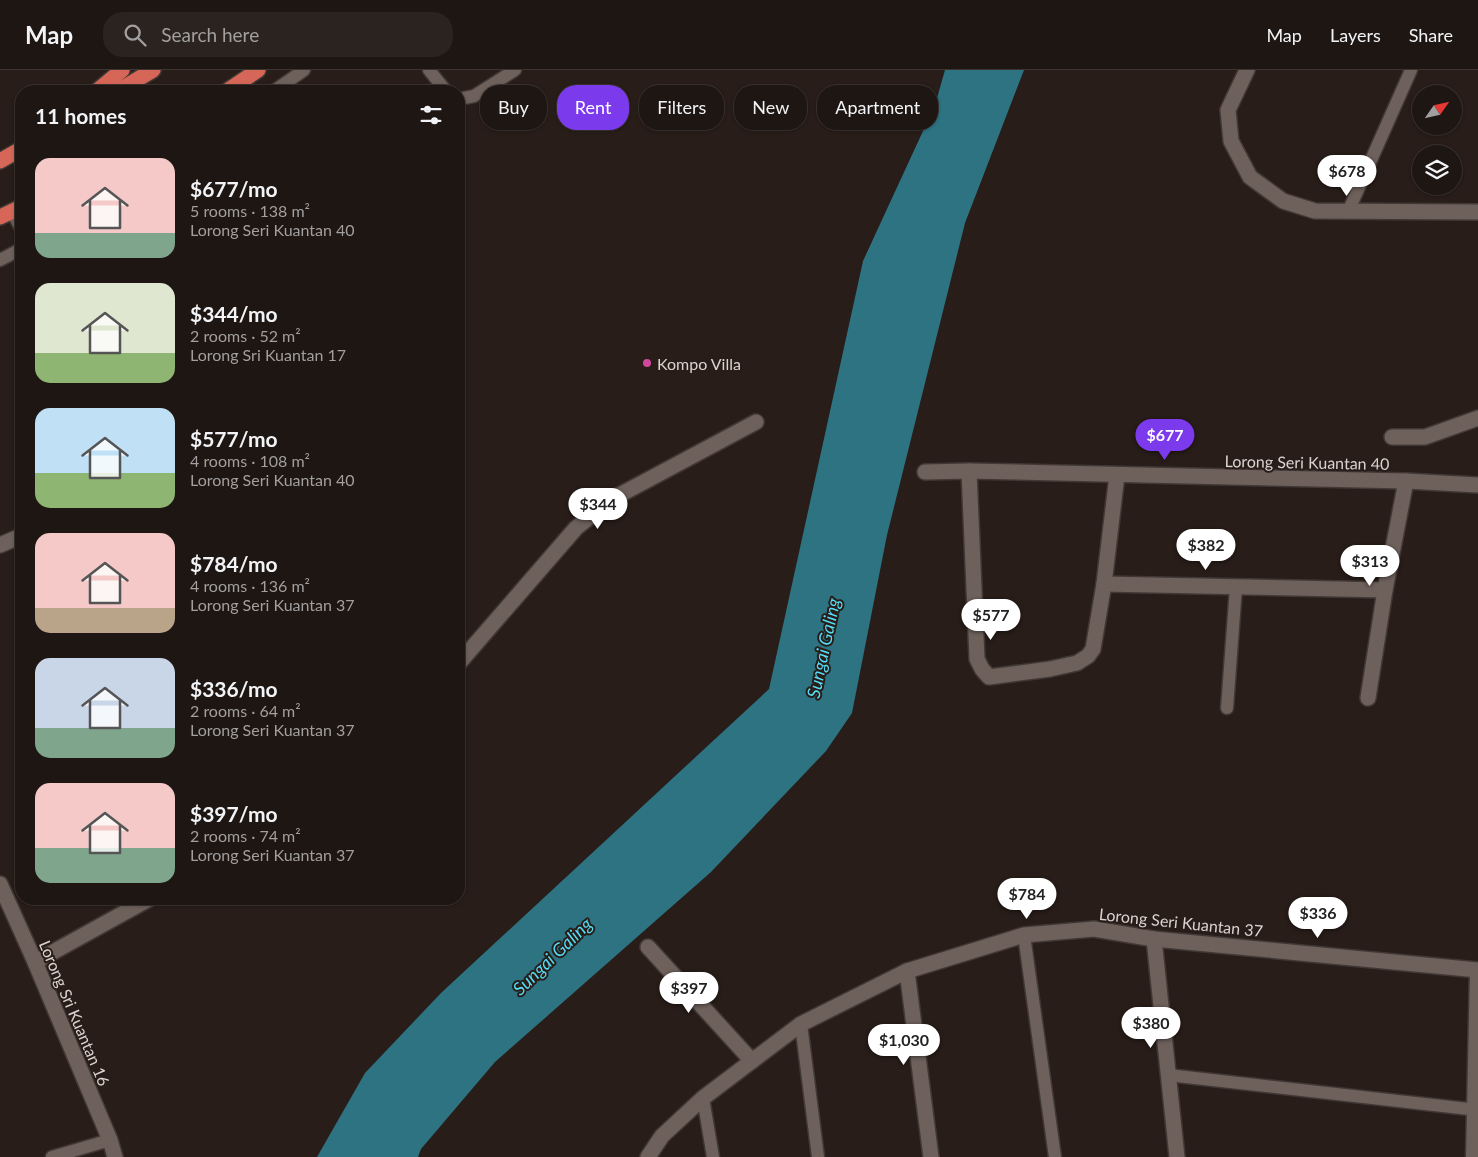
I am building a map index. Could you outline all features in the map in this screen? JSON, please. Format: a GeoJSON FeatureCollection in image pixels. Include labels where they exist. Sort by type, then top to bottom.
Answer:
{"type":"FeatureCollection","features":[{"type":"Feature","properties":{"kind":"highway"},"geometry":{"type":"LineString","coordinates":[[104,85],[122,70]]}},
{"type":"Feature","properties":{"kind":"highway"},"geometry":{"type":"LineString","coordinates":[[128,85],[153,70]]}},
{"type":"Feature","properties":{"kind":"highway"},"geometry":{"type":"LineString","coordinates":[[236,85],[258,70]]}},
{"type":"Feature","properties":{"kind":"highway"},"geometry":{"type":"LineString","coordinates":[[0,161],[15,152]]}},
{"type":"Feature","properties":{"kind":"street"},"geometry":{"type":"LineString","coordinates":[[1247,70],[1228,110],[1231,141],[1250,177],[1283,201],[1315,211],[1478,212]]}},
{"type":"Feature","properties":{"kind":"street"},"geometry":{"type":"LineString","coordinates":[[1392,437],[1425,437],[1478,418]]}},
{"type":"Feature","properties":{"kind":"street"},"geometry":{"type":"LineString","coordinates":[[465,656],[576,528],[612,499],[756,422]]}},
{"type":"Feature","properties":{"kind":"street"},"geometry":{"type":"LineString","coordinates":[[969,471],[977,660],[982,670],[989,677],[1050,669],[1077,663],[1088,656],[1093,648],[1104,584],[1117,475]]}},
{"type":"Feature","properties":{"kind":"street","name":"Lorong Seri Kuantan 40"},"geometry":{"type":"LineString","coordinates":[[925,472],[969,471],[1478,485]]}},
{"type":"Feature","properties":{"kind":"street"},"geometry":{"type":"LineString","coordinates":[[1368,698],[1385,590],[1406,482]]}},
{"type":"Feature","properties":{"kind":"street"},"geometry":{"type":"LineString","coordinates":[[0,546],[15,539]]}},
{"type":"Feature","properties":{"kind":"street"},"geometry":{"type":"LineString","coordinates":[[1104,584],[1385,590]]}},
{"type":"Feature","properties":{"kind":"street","name":"Lorong Sri Kuantan 16"},"geometry":{"type":"LineString","coordinates":[[0,884],[110,1140],[115,1157]]}},
{"type":"Feature","properties":{"kind":"street"},"geometry":{"type":"LineString","coordinates":[[35,962],[138,905]]}},
{"type":"Feature","properties":{"kind":"street","name":"Lorong Seri Kuantan 37"},"geometry":{"type":"LineString","coordinates":[[648,1157],[662,1136],[703,1098],[801,1024],[907,972],[1024,935],[1094,929],[1154,939],[1477,970]]}},
{"type":"Feature","properties":{"kind":"street"},"geometry":{"type":"LineString","coordinates":[[1154,939],[1177,1157]]}},
{"type":"Feature","properties":{"kind":"street"},"geometry":{"type":"LineString","coordinates":[[648,947],[752,1061]]}},
{"type":"Feature","properties":{"kind":"street"},"geometry":{"type":"LineString","coordinates":[[907,972],[931,1157]]}},
{"type":"Feature","properties":{"kind":"lane"},"geometry":{"type":"LineString","coordinates":[[283,85],[304,70]]}},
{"type":"Feature","properties":{"kind":"lane"},"geometry":{"type":"LineString","coordinates":[[429,70],[441,85]]}},
{"type":"Feature","properties":{"kind":"lane"},"geometry":{"type":"LineString","coordinates":[[465,98],[474,96],[515,70]]}},
{"type":"Feature","properties":{"kind":"lane"},"geometry":{"type":"LineString","coordinates":[[1348,212],[1411,70]]}},
{"type":"Feature","properties":{"kind":"lane"},"geometry":{"type":"LineString","coordinates":[[0,260],[15,252]]}},
{"type":"Feature","properties":{"kind":"lane"},"geometry":{"type":"LineString","coordinates":[[1227,708],[1236,587]]}},
{"type":"Feature","properties":{"kind":"lane"},"geometry":{"type":"LineString","coordinates":[[1024,935],[1055,1157]]}},
{"type":"Feature","properties":{"kind":"lane"},"geometry":{"type":"LineString","coordinates":[[1472,1157],[1475,1109],[1477,970]]}},
{"type":"Feature","properties":{"kind":"lane"},"geometry":{"type":"LineString","coordinates":[[801,1024],[818,1157]]}},
{"type":"Feature","properties":{"kind":"lane"},"geometry":{"type":"LineString","coordinates":[[1168,1075],[1475,1109]]}},
{"type":"Feature","properties":{"kind":"lane"},"geometry":{"type":"LineString","coordinates":[[703,1098],[713,1157]]}},
{"type":"Feature","properties":{"kind":"lane"},"geometry":{"type":"LineString","coordinates":[[52,1157],[110,1140]]}},
{"type":"Feature","properties":{"kind":"water","name":"Sungai Galing"},"geometry":{"type":"Polygon","coordinates":[[[945,70],[1024,70],[965,223],[887,535],[852,713],[826,751],[711,872],[495,1062],[421,1149],[418,1157],[317,1157],[365,1073],[441,993],[769,689],[863,261],[923,130],[938,130],[938,94],[945,70]]]}},
{"type":"Feature","properties":{"kind":"place","name":"Kompo Villa"},"geometry":{"type":"Point","coordinates":[647,363]}}]}
